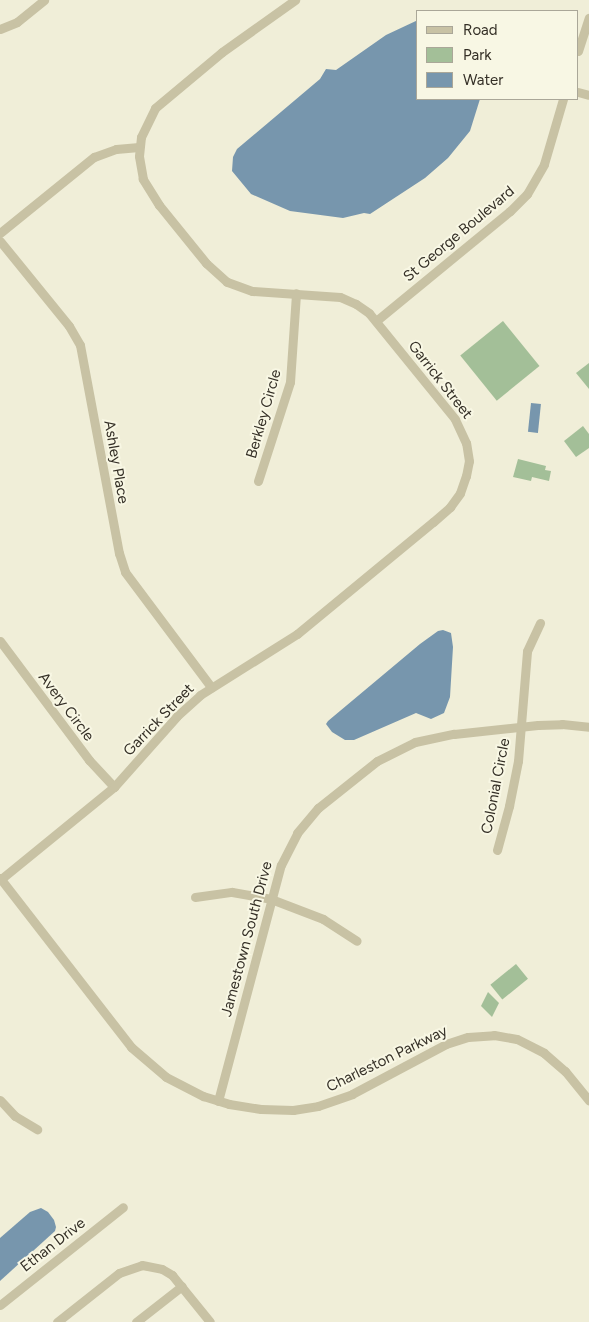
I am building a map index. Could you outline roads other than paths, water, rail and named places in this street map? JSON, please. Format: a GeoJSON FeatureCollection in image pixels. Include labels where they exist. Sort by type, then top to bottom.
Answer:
{"type":"FeatureCollection","features":[{"type":"Feature","properties":{"kind":"street"},"geometry":{"type":"LineString","coordinates":[[0,29],[17,22],[44,0]]}},
{"type":"Feature","properties":{"kind":"street","name":"Garrick Street"},"geometry":{"type":"LineString","coordinates":[[0,879],[114,787],[184,709],[211,687],[297,634],[433,522],[450,507],[460,493],[469,461],[463,432],[455,419],[376,321],[362,308],[348,300],[327,295],[252,290],[233,285],[217,274],[147,188],[141,172],[139,147],[144,127],[161,102],[222,52],[295,0]]}},
{"type":"Feature","properties":{"kind":"street"},"geometry":{"type":"LineString","coordinates":[[579,48],[589,18]]}},
{"type":"Feature","properties":{"kind":"street","name":"St George Boulevard"},"geometry":{"type":"LineString","coordinates":[[376,321],[505,215],[527,194],[544,164],[563,100]]}},
{"type":"Feature","properties":{"kind":"street"},"geometry":{"type":"LineString","coordinates":[[0,233],[94,157],[116,149],[139,147]]}},
{"type":"Feature","properties":{"kind":"street","name":"Ashley Place"},"geometry":{"type":"LineString","coordinates":[[0,241],[69,326],[80,345],[123,567],[211,687]]}},
{"type":"Feature","properties":{"kind":"street","name":"Berkley Circle"},"geometry":{"type":"LineString","coordinates":[[258,481],[290,382],[296,293]]}},
{"type":"Feature","properties":{"kind":"street","name":"Colonial Circle"},"geometry":{"type":"LineString","coordinates":[[496,850],[515,777],[527,651],[540,623]]}},
{"type":"Feature","properties":{"kind":"street","name":"Avery Circle"},"geometry":{"type":"LineString","coordinates":[[0,641],[89,760],[114,787]]}},
{"type":"Feature","properties":{"kind":"street","name":"Jamestown South Drive"},"geometry":{"type":"LineString","coordinates":[[218,1101],[271,899],[286,852],[306,821],[330,797],[377,761],[402,747],[432,738],[521,727],[562,724],[589,727]]}},
{"type":"Feature","properties":{"kind":"street","name":"Charleston Parkway"},"geometry":{"type":"LineString","coordinates":[[0,879],[137,1053],[176,1084],[218,1101],[261,1109],[293,1110],[318,1106],[352,1094],[446,1044],[468,1037],[494,1035],[516,1039],[544,1052],[565,1071],[589,1101]]}},
{"type":"Feature","properties":{"kind":"street"},"geometry":{"type":"LineString","coordinates":[[195,897],[232,892],[271,899],[323,919],[357,941]]}},
{"type":"Feature","properties":{"kind":"street"},"geometry":{"type":"LineString","coordinates":[[0,1100],[15,1116],[37,1129]]}},
{"type":"Feature","properties":{"kind":"street","name":"Ethan Drive"},"geometry":{"type":"LineString","coordinates":[[0,1305],[123,1207]]}},
{"type":"Feature","properties":{"kind":"street"},"geometry":{"type":"LineString","coordinates":[[57,1322],[119,1273],[135,1266],[149,1265],[162,1269],[172,1275],[210,1322]]}},
{"type":"Feature","properties":{"kind":"street"},"geometry":{"type":"LineString","coordinates":[[136,1322],[182,1286]]}},
{"type":"Feature","properties":{"kind":"water"},"geometry":{"type":"Polygon","coordinates":[[[416,21],[416,100],[480,100],[470,131],[448,158],[425,178],[370,214],[364,213],[343,218],[290,211],[251,194],[232,171],[233,157],[237,149],[320,79],[326,69],[336,70],[386,35],[416,21]]]}},
{"type":"Feature","properties":{"kind":"water"},"geometry":{"type":"Polygon","coordinates":[[[531,403],[541,404],[538,433],[528,432],[531,403]]]}},
{"type":"Feature","properties":{"kind":"water"},"geometry":{"type":"Polygon","coordinates":[[[443,630],[451,633],[453,647],[450,697],[444,713],[431,719],[416,713],[354,740],[345,740],[332,732],[326,724],[328,721],[420,644],[438,631],[443,630]]]}},
{"type":"Feature","properties":{"kind":"water"},"geometry":{"type":"Polygon","coordinates":[[[41,1208],[48,1212],[54,1220],[55,1231],[0,1281],[0,1238],[30,1212],[41,1208]]]}}]}
